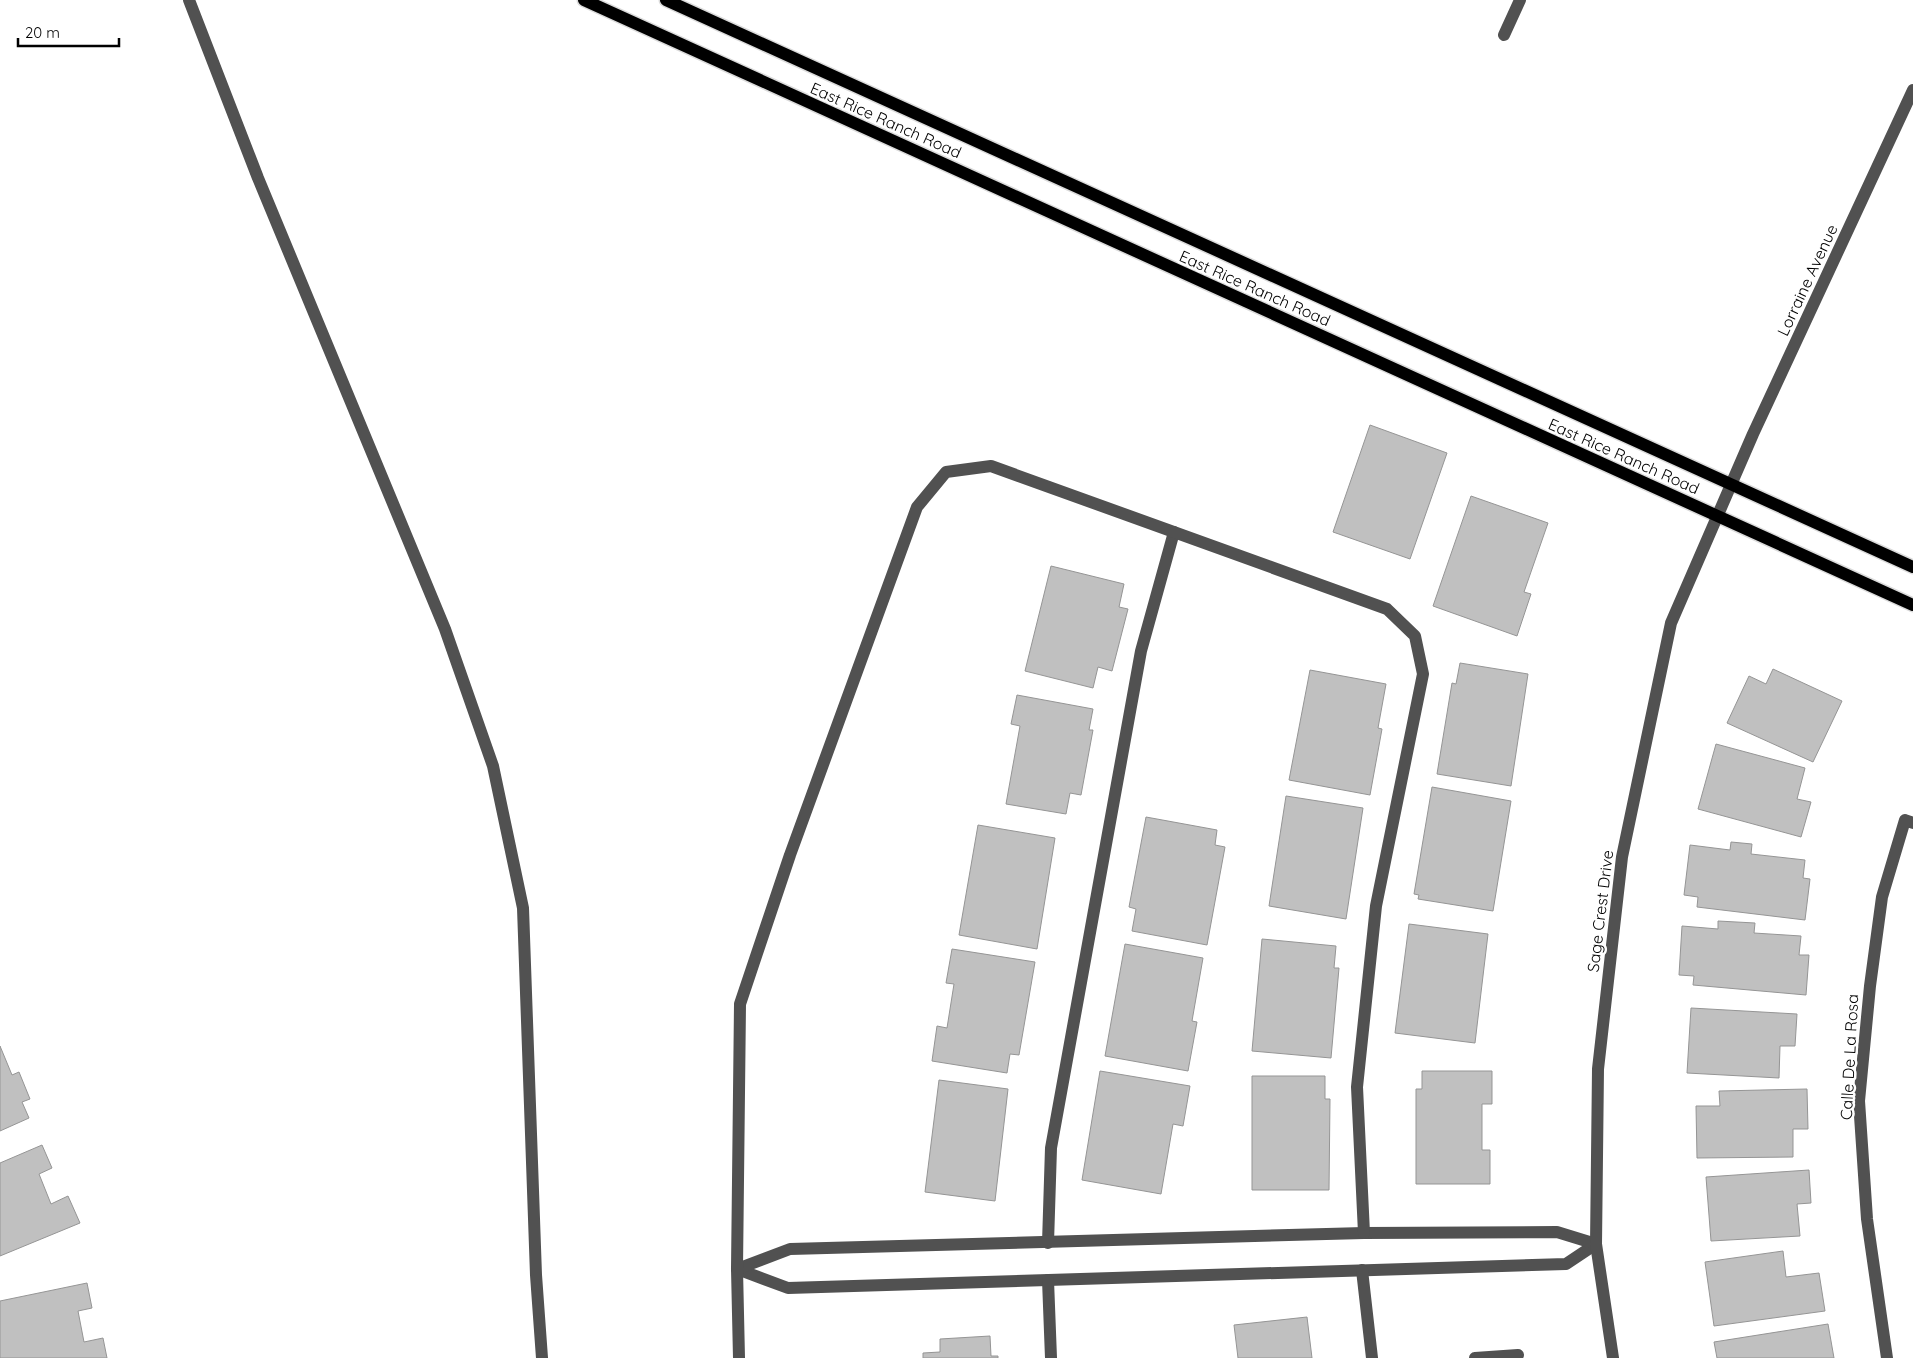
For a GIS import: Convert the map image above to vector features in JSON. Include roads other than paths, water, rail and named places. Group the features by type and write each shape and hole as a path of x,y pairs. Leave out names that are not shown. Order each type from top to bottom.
{"main road":[{"name":"East Rice Ranch Road","path":"584,0 1913,605"},
{"name":"East Rice Ranch Road","path":"666,0 1913,567"}],"street":[{"path":"189,0 262,188 445,629 493,766 522,908 536,1275 542,1358"},
{"path":"1504,35 1520,0"},
{"name":"Lorraine Avenue","path":"1731,484 1913,90"},
{"path":"740,1358 737,1270 740,1004 790,855 917,506 946,472 991,466 1387,609 1415,636 1423,674 1376,906 1357,1087 1364,1233"},
{"name":"Sage Crest Drive","path":"1613,1358 1596,1244 1598,1069 1622,857 1671,623 1731,484"},
{"path":"1048,1243 1051,1148 1141,651 1174,532"},
{"name":"Calle De La Rosa","path":"1888,1358 1867,1219 1860,1101 1870,986 1882,897 1909,822"},
{"path":"737,1270 790,1249 1364,1233 1557,1232 1596,1244"},
{"path":"737,1270 788,1288 1566,1264 1596,1244"},
{"path":"1362,1270 1372,1358"},
{"path":"1048,1280 1052,1358"},
{"path":"1475,1358 1518,1355"}]}
